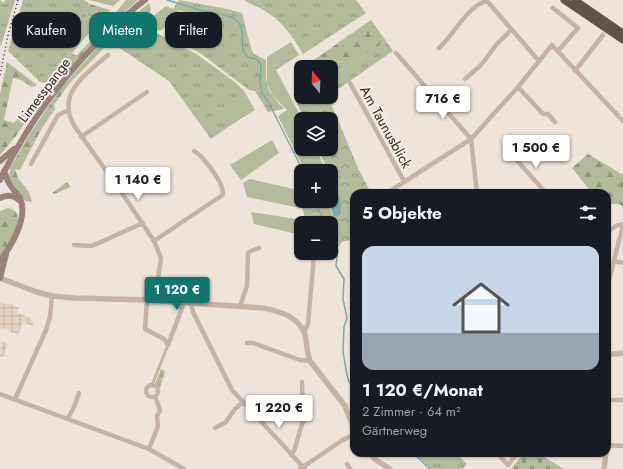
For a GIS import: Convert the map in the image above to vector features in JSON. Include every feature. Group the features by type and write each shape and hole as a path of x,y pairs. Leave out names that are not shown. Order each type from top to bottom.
{"highway":[{"path":"564,0 623,40"},
{"path":"575,0 623,33"}],"main road":[{"name":"Limesspange","path":"0,180 35,118 76,65 100,39 143,1"},
{"path":"0,161 20,144"},
{"path":"0,261 22,219 23,212 20,198 9,183 4,172"},
{"path":"0,198 13,196 17,198 22,205"},
{"path":"0,278 6,252"}],"street":[{"path":"439,48 449,38 465,17 486,1 489,2 511,30 539,61"},
{"path":"553,8 578,28 558,51"},
{"path":"465,79 481,65 497,44 511,30"},
{"path":"575,71 603,35"},
{"path":"393,189 471,139 552,45 575,71 610,105 623,121"},
{"path":"396,53 471,139 477,189"},
{"path":"108,55 87,74 74,89 69,98 67,111 70,120 81,137 143,223 154,241 161,258 155,300"},
{"name":"Am Taunusblick","path":"350,83 404,182"},
{"path":"518,86 543,114 548,114 555,122"},
{"path":"81,137 147,92"},
{"path":"31,164 58,114 67,111"},
{"path":"154,241 223,194 222,186 201,156 194,150"},
{"path":"514,156 543,189"},
{"path":"74,245 92,246 143,223"},
{"path":"611,229 623,224 611,273"},
{"path":"240,306 246,286 248,253 259,248"},
{"path":"304,332 308,324 314,260"},
{"path":"614,261 623,263"},
{"path":"0,278 30,290 52,296 79,299 155,300 191,304 263,308 279,312 298,324 304,332 307,353 310,361 350,415"},
{"path":"15,399 46,330 50,317 52,296"},
{"path":"147,300 145,329 164,339 168,345"},
{"path":"155,396 150,396 146,393 147,387 152,385 184,303"},
{"path":"191,304 193,312 232,390 292,455 302,468 340,441 350,436"},
{"path":"247,343 254,343 300,360 310,361"},
{"path":"611,354 623,353"},
{"path":"292,455 303,421 302,382"},
{"path":"152,385 157,387 158,390 158,394 155,396"},
{"path":"68,418 79,393"},
{"path":"0,394 68,418 148,450 184,469"},
{"path":"148,450 158,426 157,416 160,410 155,396"},
{"path":"611,400 623,400"},
{"path":"215,428 228,420 235,409 243,402"},
{"path":"611,445 623,446"},
{"path":"373,457 390,469"},
{"path":"501,457 508,465 514,457"},
{"path":"604,469 606,457"},
{"path":"347,464 350,469"}],"green space":[{"path":"0,0 4,3 5,0 15,0 1,46 0,45"},
{"path":"23,0 84,0 90,4 82,16 89,21 89,33 81,42 81,12 19,12"},
{"path":"89,0 120,0 113,6"},
{"path":"126,0 138,0 125,12 116,12"},
{"path":"179,0 242,13 249,42 254,54 266,60 268,87 273,96 284,109 268,112 255,91 249,90 200,53 190,48 222,48 222,12 186,12 173,9"},
{"path":"356,0 366,13 303,54 284,26 274,17 245,1"},
{"path":"149,3 151,8 150,12 138,12"},
{"path":"90,4 110,10 108,12 97,12 92,9 87,15 89,16 89,21 82,16"},
{"path":"166,6 181,12 165,12 165,27 160,31 157,30 157,13"},
{"path":"92,8 97,12 89,12"},
{"path":"371,20 386,41 338,72 338,60 314,60"},
{"path":"157,33 165,38 165,48 185,48 198,55 236,83 247,96 221,115 228,127 211,139 169,81 120,48 157,48"},
{"path":"12,37 12,48 76,48 72,53 68,52 50,74 51,78 45,83 40,82 8,51"},
{"path":"386,41 393,51 338,89 338,72"},
{"path":"291,42 299,55 276,70 298,112 294,112 294,149 278,116 287,110 273,96 267,83 267,57"},
{"path":"89,43 89,47 42,102 37,98 53,83 50,74 68,52 77,55"},
{"path":"97,48 104,48 69,84 54,105 55,109 42,128 20,170 15,169 18,178 29,192 32,202 25,201 9,177 10,168 31,132 61,88"},
{"path":"7,62 37,85 32,87 21,80 13,78 4,120 14,123 31,103 36,107 0,155 0,94"},
{"path":"247,96 255,110 228,127 220,115"},
{"path":"297,104 331,104 334,112 301,112"},
{"path":"338,120 359,170 369,189 350,189 350,240 342,242 338,248 338,216 304,216 302,208 330,208 333,215 333,208 338,208 338,164 325,164 321,156 338,156"},
{"path":"272,140 279,153 241,180 230,165"},
{"path":"588,154 623,175 623,207 619,204 611,204 611,189 589,189 572,168"},
{"path":"298,156 319,156 323,164 302,164"},
{"path":"250,179 294,189 294,207 247,197 243,183"},
{"path":"67,182 71,187 54,194 52,193"},
{"path":"8,208 15,211 18,216 18,223 0,257 0,211"},
{"path":"251,212 294,219 294,233 254,224"},
{"path":"161,369 165,371 160,388 155,384"},
{"path":"419,457 460,457 467,464 463,469 431,469"},
{"path":"521,457 544,457 564,469 511,469"}],"shaded area":[{"path":"0,302 7,305 8,303 19,308 17,312 27,317 31,317 30,320 34,322 33,326 23,322 18,335 2,328 0,331"},
{"path":"1,341 8,344 3,357 0,356"}],"water":[{"path":"338,194 341,206 341,214 338,216 333,215 331,208 338,208"}],"waterway":[{"path":"167,0 200,10 228,16 236,20 242,31 243,49 245,54 249,58 257,59 261,65 260,81 262,93 270,105 300,164"},
{"path":"318,208 322,216"},
{"path":"337,260 336,266 344,279 343,299 347,318 344,327 343,352 350,383"},
{"path":"417,457 430,469"}],"railway":[{"path":"0,75 8,35 18,0"}]}
